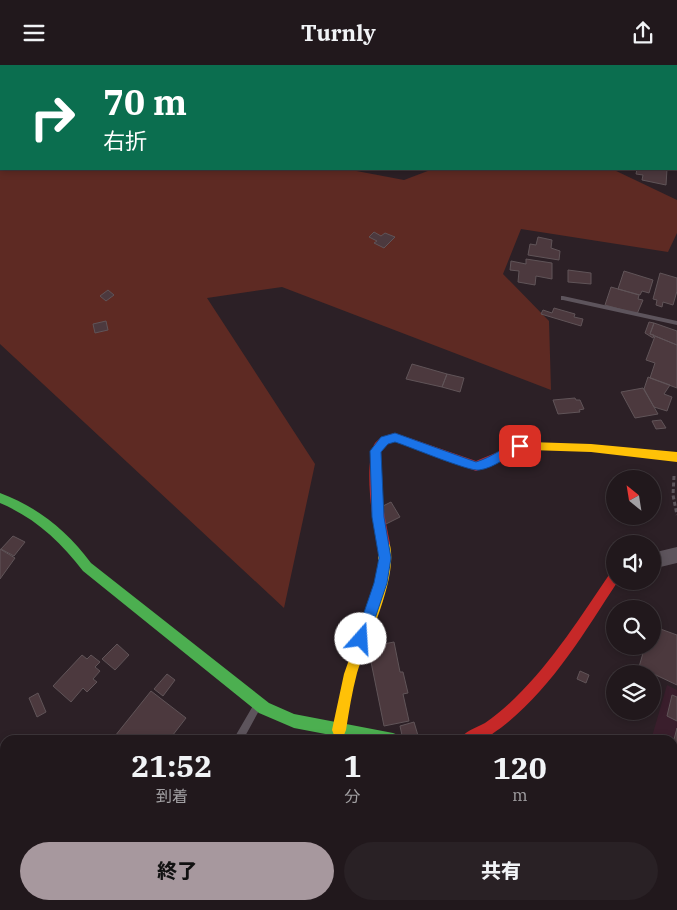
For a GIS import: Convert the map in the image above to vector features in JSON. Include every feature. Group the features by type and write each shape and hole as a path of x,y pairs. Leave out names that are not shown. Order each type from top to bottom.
{"street":[{"path":"338,730 349,675 380,583 385,558 378,517 376,451 384,440 395,437 476,466 489,463 505,452 520,446 590,448 676,457"},
{"path":"0,497 14,502 54,526 74,547 87,567 264,708 294,721 366,735"},
{"path":"661,559 677,555"},
{"path":"478,735 489,730 504,717 551,668 606,589"}],"lane":[{"path":"563,298 677,323"},
{"path":"241,735 258,703"}],"path":[{"path":"676,457 673,495 677,515"}],"shaded area":[{"path":"0,170 351,170 404,180 430,170 614,170 677,200 677,233 668,252 521,229 503,274 549,321 551,390 282,287 207,298 315,464 284,608 0,344"},
{"path":"667,685 677,690 677,735 652,735 657,720 661,720 661,706"}],"building":[{"path":"637,170 667,170 666,185 642,180 643,175 636,174"},
{"path":"374,232 381,236 385,233 395,237 384,248 374,243 377,241 369,237"},
{"path":"538,237 552,240 551,248 560,251 559,260 528,255 530,244 536,245"},
{"path":"526,259 552,263 552,279 536,276 535,285 518,282 519,271 510,270 511,261 526,264"},
{"path":"568,270 591,273 591,284 568,282"},
{"path":"624,271 653,280 649,293 642,291 640,295 618,289"},
{"path":"660,273 677,278 677,291 673,305 663,302 662,307 656,305 657,300 653,299"},
{"path":"611,287 639,295 638,299 643,300 637,314 605,305"},
{"path":"108,290 114,295 106,301 100,296"},
{"path":"554,308 575,314 574,317 583,319 581,326 541,314 543,310 552,313"},
{"path":"106,321 108,330 95,333 93,324"},
{"path":"649,322 654,323 650,334 654,335 653,338 645,333"},
{"path":"654,323 677,331 677,345 650,334"},
{"path":"655,336 677,345 677,388 650,378 655,363 646,360"},
{"path":"412,364 447,374 442,387 406,379"},
{"path":"447,374 464,378 460,392 442,387"},
{"path":"648,377 670,385 664,394 672,397 667,411 654,407 644,389"},
{"path":"643,388 658,414 635,418 621,392"},
{"path":"575,398 580,400 584,409 579,410 580,412 558,414 553,400"},
{"path":"661,420 666,428 656,429 652,421"},
{"path":"391,502 400,517 386,524 377,509"},
{"path":"13,536 25,542 14,556 1,549"},
{"path":"0,549 15,558 0,579"},
{"path":"661,629 677,635 677,685 661,677 661,665 640,665 642,655 661,655"},
{"path":"394,642 400,672 403,672 408,693 403,694 409,721 384,726 368,647"},
{"path":"117,644 129,655 115,670 102,659"},
{"path":"82,655 87,659 91,655 100,662 95,667 100,671 93,679 97,682 87,692 83,688 71,702 53,686"},
{"path":"580,671 589,675 586,683 577,679"},
{"path":"167,674 175,680 163,696 154,689"},
{"path":"151,691 186,718 173,735 116,735"},
{"path":"38,693 46,712 37,717 29,698"},
{"path":"672,695 677,697 677,721 667,716"},
{"path":"414,722 418,735 402,735 400,726"}],"traffic: fast":[{"path":"0,498 26,510 49,526 69,545 87,567 264,708 294,721 367,735"}],"traffic: slow":[{"path":"530,446 591,448 677,457"},
{"path":"339,730 344,698 384,573 384,543"}],"traffic: jam":[{"path":"384,543 375,481 375,457 380,444 384,441 395,437 476,466 509,451 530,446"},
{"path":"476,735 512,710 551,669 606,589"}],"route":[{"path":"361,639 380,583 385,558 378,517 376,451 384,440 395,437 476,466 489,463 505,452 520,446"}]}
